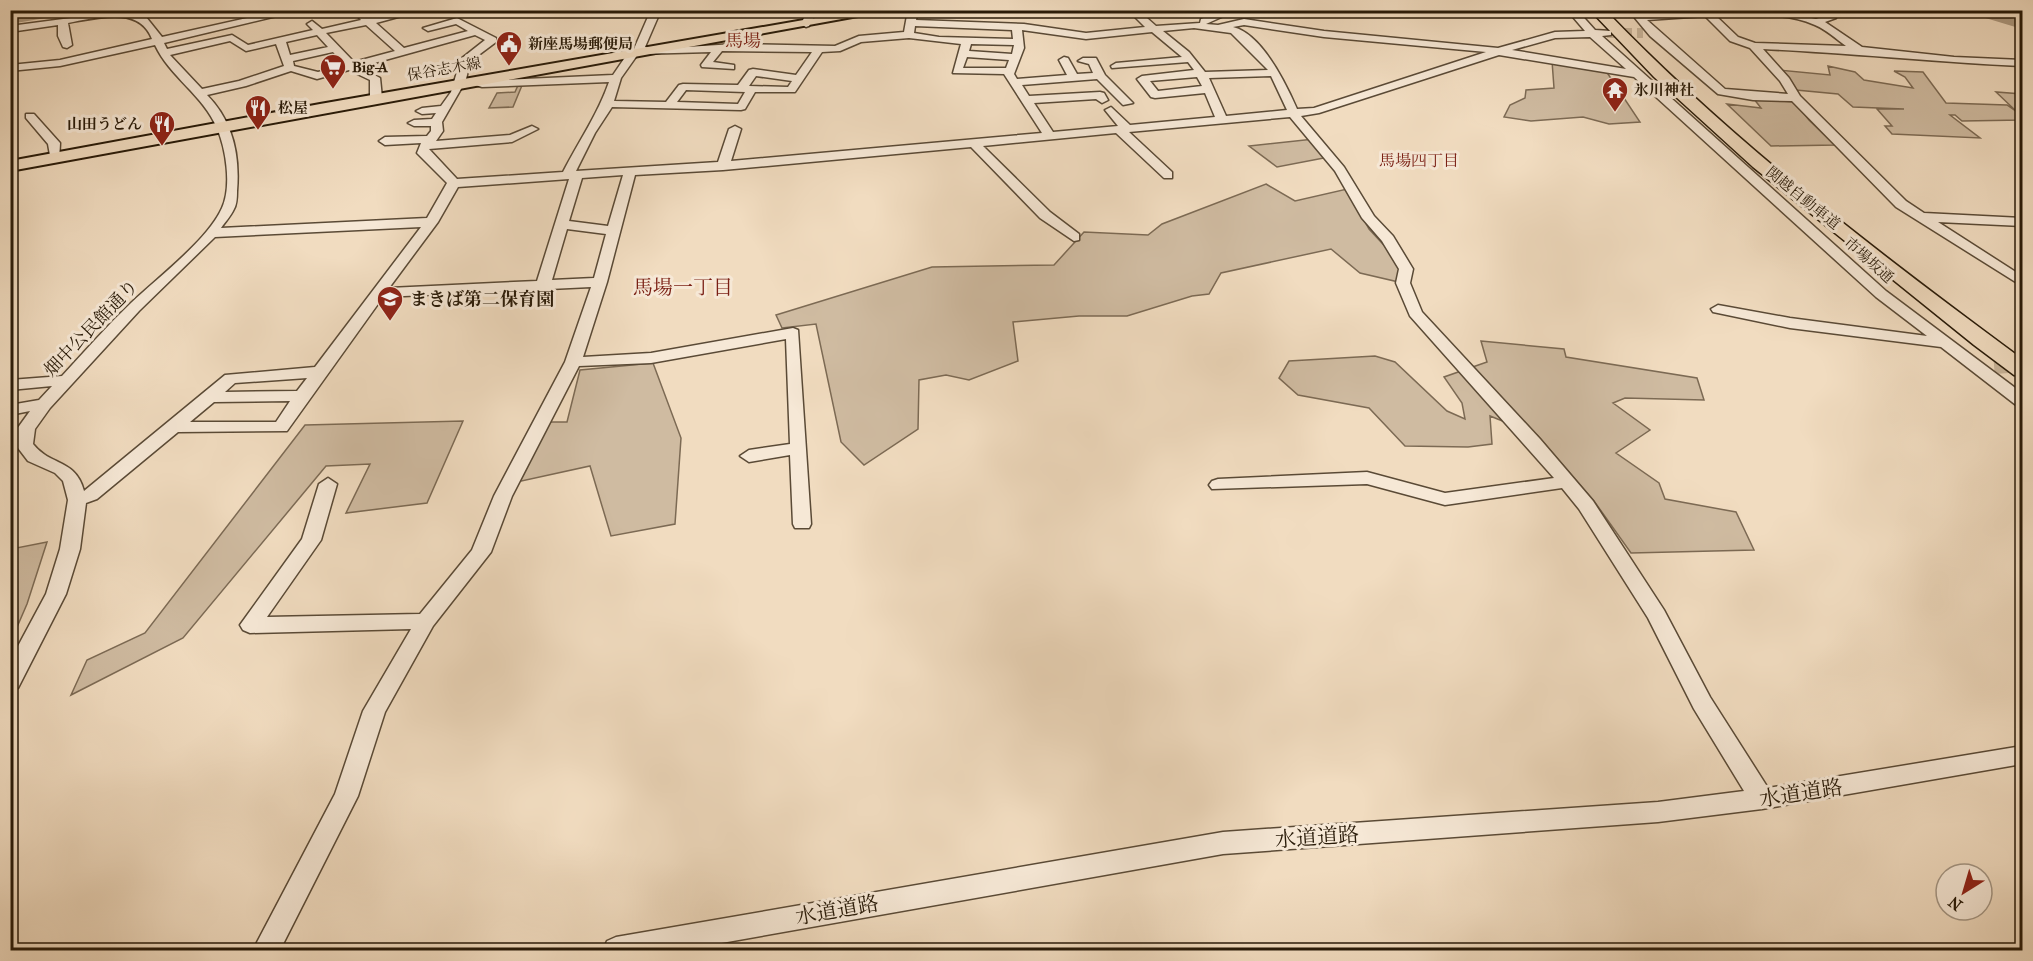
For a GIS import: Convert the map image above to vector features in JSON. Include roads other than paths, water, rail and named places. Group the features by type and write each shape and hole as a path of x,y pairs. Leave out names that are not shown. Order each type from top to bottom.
{"highway":[{"name":"関越自動車道","path":"1597,10 1675,89 1788,187 2022,370"},
{"name":"関越自動車道","path":"1613,10 1664,61 1745,133 1919,273 2022,350"}],"main road":[{"name":"保谷志木線","path":"10,166 463,82 885,10"}],"street":[{"path":"10,29 105,15 128,14 141,10"},
{"path":"231,25 222,18 232,10"},
{"path":"10,68 60,63 298,10 352,68 375,78 376,98"},
{"path":"356,10 403,53"},
{"path":"543,285 561,224 572,175 589,133 607,104 616,78 639,51 657,10"},
{"path":"806,24 813,10"},
{"path":"909,35 913,24 913,10"},
{"path":"1132,10 1150,29 1160,33 1190,59 1201,74 1222,119"},
{"path":"1194,25 1233,10"},
{"name":"市場坂通","path":"1571,10 1591,32 1881,294 2022,401"},
{"path":"1816,22 1833,16 1831,10"},
{"path":"164,53 231,38 246,48 416,11 428,28 444,40"},
{"path":"1795,98 1753,97 1722,92 1649,34 1640,18 1709,13 1799,14 1816,22 1859,50"},
{"path":"1709,13 1722,30 1734,39 1754,46 1859,50 1953,60 2022,63"},
{"name":"畑中公民館通り","path":"77,500 72,478 61,469 34,457 24,444 26,429 44,404 134,308 184,262 211,233 229,207 232,191 231,150 211,105 168,61 153,28 147,22 128,14"},
{"path":"428,28 457,21 492,40 457,66 463,71 463,82 436,122 436,131 423,153 434,161 454,183"},
{"path":"1217,27 1244,22 1324,34 1500,50 1637,74"},
{"path":"63,23 63,36 66,37 67,45"},
{"path":"913,24 1017,27 1086,36 1194,25 1234,30 1258,51 1274,73 1294,114 1340,170 1369,218 1388,239 1406,269 1403,283 1415,313 1586,505 1657,615 1702,703 1762,799"},
{"path":"1017,27 1018,42 1012,76 1051,137"},
{"path":"287,63 317,76 474,32"},
{"path":"454,183 723,166 925,146 975,144 1124,130 1152,122 1294,114 1334,106 1386,86 1555,35 1608,33"},
{"path":"639,51 841,49 860,39 909,35 1018,42"},
{"path":"280,40 287,63"},
{"path":"968,40 957,71 1012,76 1074,78 1100,76"},
{"path":"1754,46 1785,80 1795,98 1822,127 1887,186 1901,204 2022,282"},
{"path":"201,93 242,84 287,63 334,49"},
{"path":"718,49 706,66 730,67"},
{"path":"669,105 683,87 790,90 819,50"},
{"path":"963,54 1015,57"},
{"path":"1116,66 1190,59"},
{"path":"1064,60 1074,78"},
{"path":"1083,61 1092,60 1100,76 1128,103"},
{"path":"607,104 741,107 753,72 798,79"},
{"path":"1208,89 1155,95 1142,79 1201,74 1274,73"},
{"path":"463,82 482,84 616,78"},
{"path":"1244,86 1280,85"},
{"path":"1026,100 1100,95 1102,99"},
{"path":"422,111 445,109"},
{"path":"1111,110 1124,130 1168,175"},
{"path":"30,116 54,142 55,158"},
{"path":"414,123 436,122"},
{"path":"385,141 428,142 513,138 532,129"},
{"path":"723,166 735,129"},
{"path":"975,144 1045,215 1074,237"},
{"path":"266,951 346,796 374,711 426,621 481,552 503,496 573,362 600,282 630,171"},
{"path":"173,427 281,427 319,372 431,222 454,183"},
{"path":"1918,216 2022,222"},
{"path":"211,233 431,222"},
{"path":"561,224 614,231"},
{"path":"377,293 600,282"},
{"path":"1718,309 1790,323 1947,344"},
{"path":"573,362 651,358 793,333 802,524"},
{"path":"1976,366 1995,364"},
{"path":"10,681 56,594 70,549 77,500 91,495 231,378 319,372"},
{"path":"10,385 68,380"},
{"path":"210,397 302,396"},
{"path":"10,410 44,404"},
{"path":"749,456 798,448"},
{"path":"1218,485 1367,478 1446,499 1567,482"},
{"path":"328,484 311,540 250,625 426,621"},
{"name":"水道道路","path":"616,951 1223,843 1658,813 1762,799 2022,755"}],"waterway":[{"path":"10,20 69,10"},
{"path":"1965,10 2022,25"}],"tunnel":[{"path":"1607,33 1643,33"},
{"path":"1994,365 2022,363"}],"place":[{"name":"新座馬場郵便局","path":"509,67"},
{"name":"Big-A","path":"333,90"},
{"name":"氷川神社","path":"1615,113"},
{"name":"松屋","path":"258,131"},
{"name":"山田うどん","path":"162,147"},
{"name":"まきば第二保育園","path":"390,322"}],"district":[{"name":"馬場","path":"743,41"},
{"name":"馬場四丁目","path":"1419,160"},
{"name":"馬場一丁目","path":"683,287"}]}
